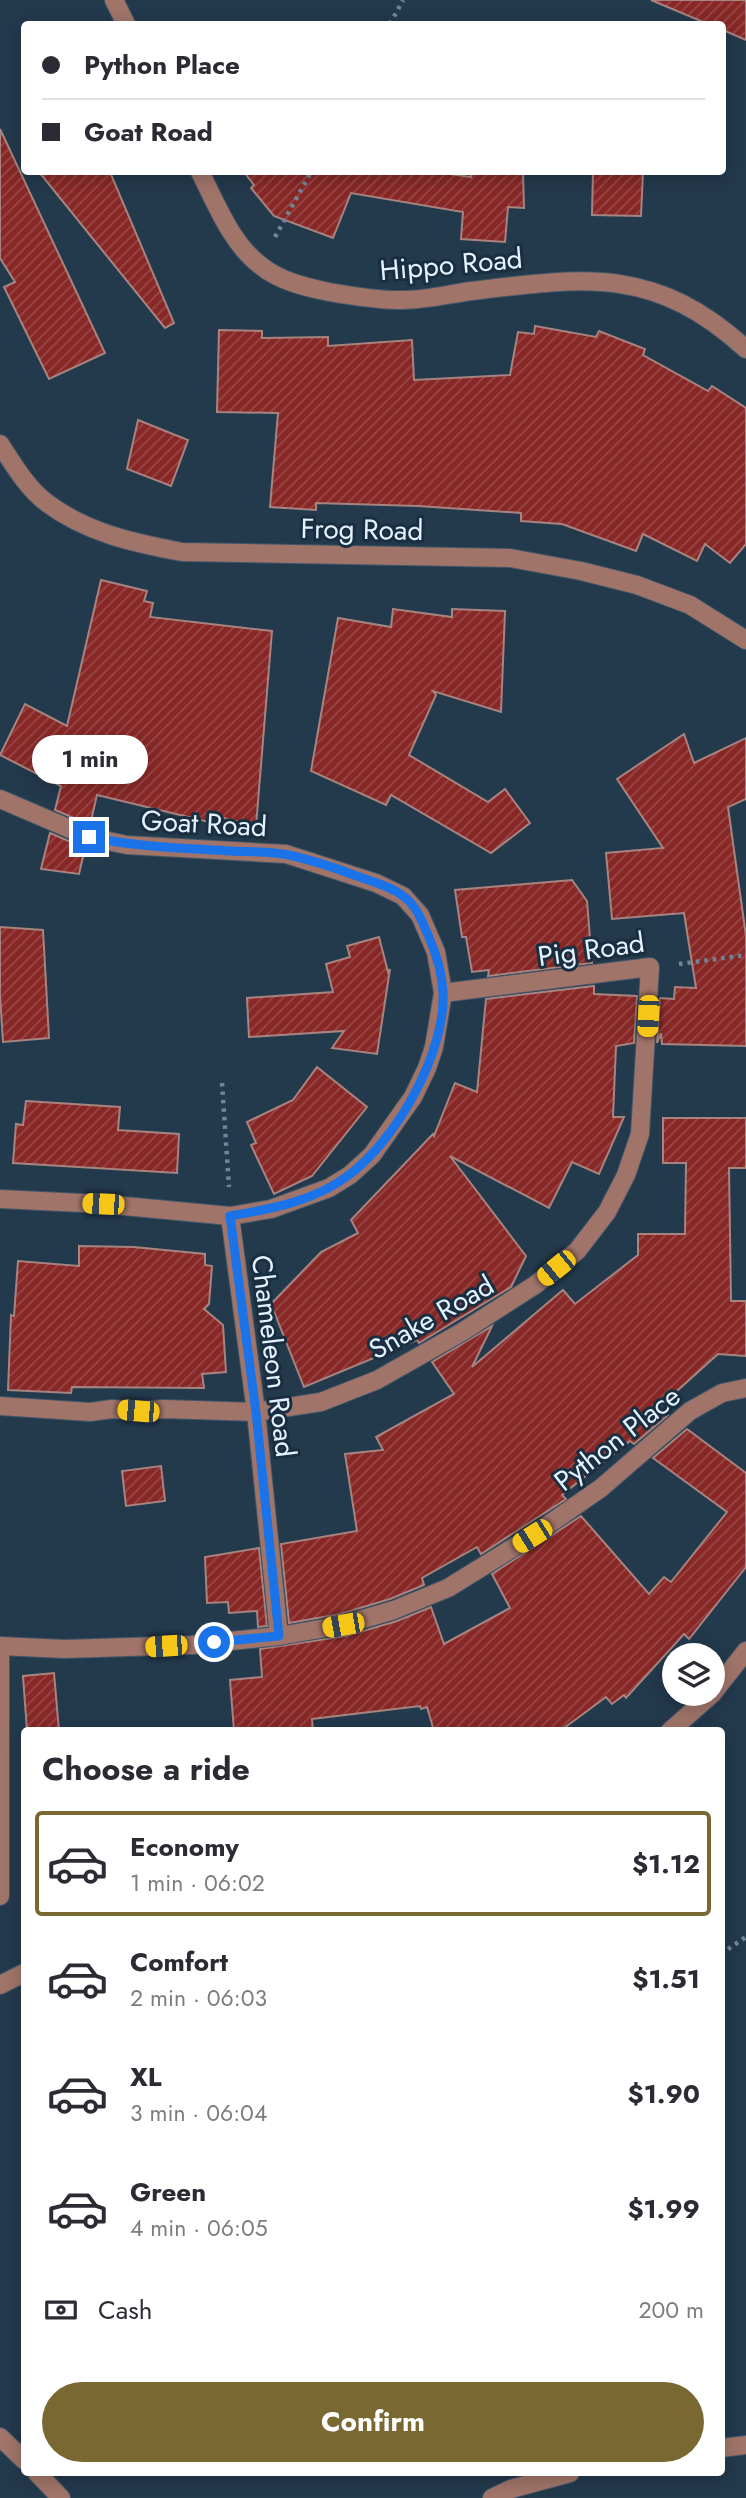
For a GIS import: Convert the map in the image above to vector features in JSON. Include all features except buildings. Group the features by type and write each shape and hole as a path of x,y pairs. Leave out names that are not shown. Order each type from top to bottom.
{"street":[{"path":"114,0 124,21"},
{"name":"Hippo Road","path":"202,175 241,246 260,266 284,280 355,296 400,300 552,281 618,283 664,294 697,310 746,349"},
{"name":"Frog Road","path":"0,444 16,470 45,502 88,528 135,544 182,552 510,558 638,584 690,605 746,640"},
{"name":"Goat Road","path":"0,799 89,837 127,845 286,854 376,883 403,896 420,915 436,953 443,993 434,1047 413,1097 372,1155 350,1175 329,1188 281,1206 230,1216 103,1204 0,1199"},
{"name":"Pig Road","path":"443,993 650,967"},
{"name":"Snake Road","path":"0,1406 90,1412 112,1409 164,1409 256,1412 321,1402 377,1380 462,1332 535,1285 578,1251 607,1212 626,1175 640,1134 650,967"},
{"name":"Chameleon Road","path":"230,1216 256,1412 279,1636"},
{"name":"Python Place","path":"0,1647 141,1648 279,1636 343,1625 394,1610 448,1588 532,1536 601,1488 690,1411 722,1393 746,1388"},
{"path":"0,1647 0,1896"},
{"path":"725,1678 746,1651"},
{"path":"675,1727 698,1706"},
{"path":"0,1985 21,1974"},
{"path":"0,2437 21,2456"},
{"path":"725,2448 746,2445"},
{"path":"40,2476 61,2498"},
{"path":"492,2498 511,2489 559,2476"}],"path":[{"path":"392,21 404,0"},
{"path":"260,266 309,175"},
{"name":"Pig Road","path":"650,967 746,955"},
{"path":"222,1083 230,1216"},
{"path":"725,1951 746,1937"}],"route":[{"path":"89,837 127,845 286,854 376,883 403,896 420,915 436,953 443,993 434,1047 427,1068 413,1097 372,1155 350,1175 329,1188 271,1209 230,1216 256,1412 279,1636 214,1642"}]}
